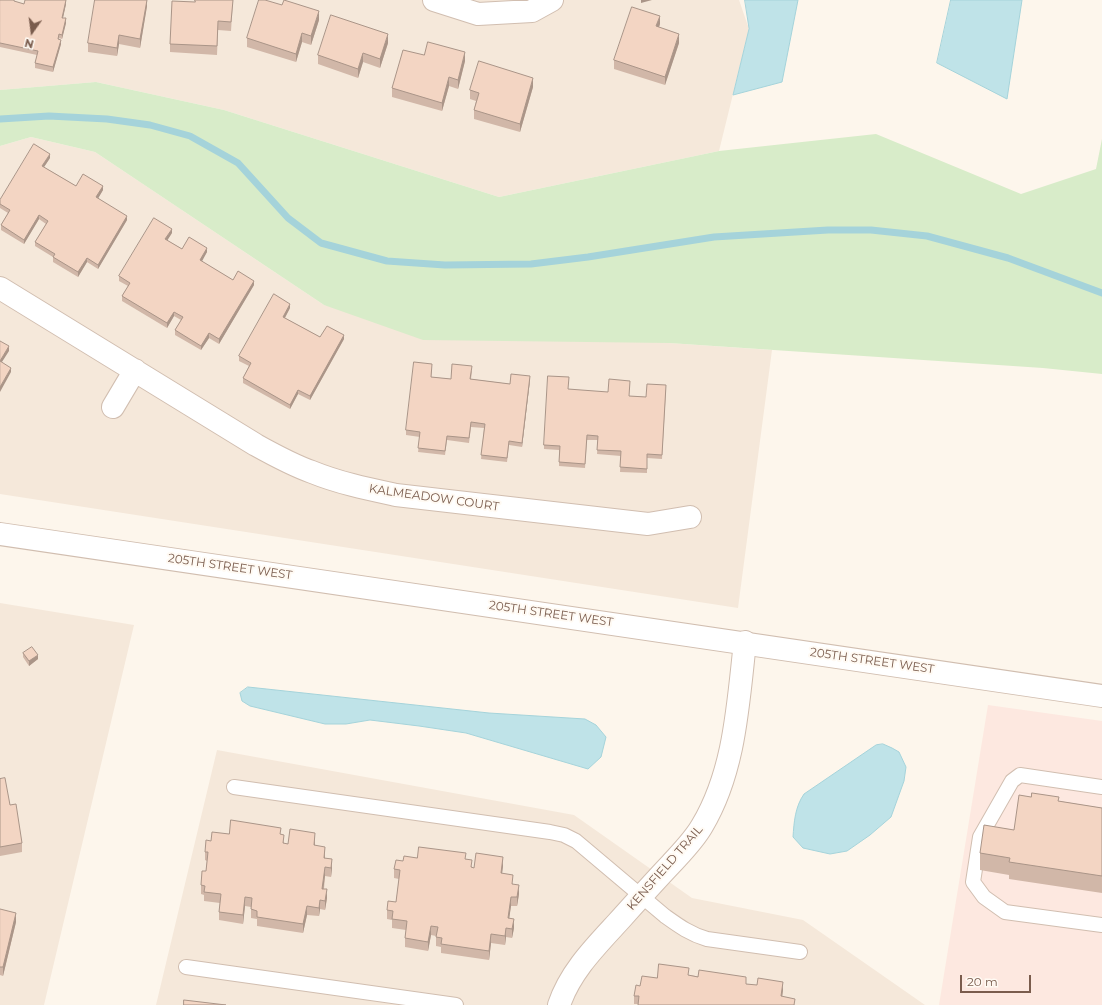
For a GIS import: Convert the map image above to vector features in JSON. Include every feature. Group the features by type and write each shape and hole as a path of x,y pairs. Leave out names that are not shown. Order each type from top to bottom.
{"street":[{"path":"434,0 478,14 532,11 552,0"},
{"name":"KALMEADOW COURT","path":"0,288 256,445 311,472 367,489 396,495 648,524 690,517"},
{"path":"113,407 135,370"},
{"name":"205TH STREET WEST","path":"0,534 745,642 1102,696"},
{"name":"KENSFIELD TRAIL","path":"559,1005 576,971 702,828 715,803 725,773 733,738 745,642"}],"lane":[{"path":"1102,787 1020,775 1012,781 980,837 973,882 984,897 1005,912 1102,925"},
{"path":"234,787 564,835 581,845 680,927 693,934 707,938 800,952"},
{"path":"186,967 456,1005"}],"shaded area":[{"path":"0,0 739,0 749,29 719,151 499,197 224,110 96,82 0,90"},
{"path":"31,137 95,152 324,305 669,343 772,350 738,608 0,494 0,146"},
{"path":"0,603 134,625 44,1005 0,1005"},
{"path":"988,705 1102,721 1102,1005 939,1005"},
{"path":"217,750 574,815 692,898 803,920 925,1005 156,1005"}],"green space":[{"path":"96,82 224,110 499,197 719,151 876,134 1021,194 1096,169 1102,139 1102,374 1043,368 669,343 423,340 324,305 95,152 31,137 0,146 0,90"}],"water":[{"path":"745,0 798,0 782,82 733,95 749,29"},
{"path":"951,0 1022,0 1007,99 937,63"},
{"path":"248,687 489,713 585,719 596,725 606,737 601,757 588,769 466,733 370,720 346,724 325,724 250,706 242,701 240,693"},
{"path":"883,744 899,752 906,767 904,781 891,817 870,835 847,851 830,854 803,848 793,837 797,809 804,794 876,745"}],"building":[{"path":"0,0 14,0 24,4 25,0 66,0 62,18 66,18 62,35 59,34 58,39 61,40 53,67 35,63 38,51 0,43"},
{"path":"95,0 147,0 140,39 119,35 117,48 88,43"},
{"path":"195,0 233,0 231,22 218,21 217,46 170,44 172,1 195,2"},
{"path":"259,0 265,0 282,5 284,0 319,11 311,36 302,33 296,54 247,38"},
{"path":"632,7 660,16 656,26 679,34 665,77 614,60"},
{"path":"331,15 388,34 380,59 363,53 358,69 318,55"},
{"path":"428,42 465,52 458,80 449,77 442,103 392,88 403,50 424,55"},
{"path":"479,61 533,78 520,124 474,110 479,93 470,90"},
{"path":"34,144 50,154 42,166 76,186 83,174 103,186 96,197 127,216 98,265 87,258 78,272 53,257 55,254 35,242 48,221 39,215 24,240 1,225 10,210 0,204 0,200"},
{"path":"154,218 172,229 165,239 182,249 189,237 207,248 200,260 233,280 238,271 254,281 219,339 209,333 201,346 175,330 183,317 174,312 167,323 122,296 130,283 119,276"},
{"path":"274,294 290,304 283,317 320,337 327,326 344,335 310,396 298,390 290,405 243,378 251,363 239,356"},
{"path":"0,341 9,346 0,361"},
{"path":"0,361 11,368 0,387"},
{"path":"414,362 432,364 431,377 451,379 452,364 472,366 470,379 510,384 511,374 530,376 522,443 509,441 507,458 481,455 485,424 471,422 469,438 447,436 445,451 418,448 420,432 406,430"},
{"path":"548,376 569,377 568,389 608,392 609,379 630,381 629,396 646,397 647,384 666,385 662,455 647,454 647,469 620,467 621,451 597,450 598,436 587,435 585,464 559,462 560,446 544,445"},
{"path":"32,647 38,655 29,661 23,653"},
{"path":"5,778 10,805 16,804 22,843 0,847 0,779"},
{"path":"1032,793 1059,797 1058,801 1102,808 1102,876 1009,862 1010,858 980,853 984,825 1014,830 1019,795 1031,797"},
{"path":"231,820 281,828 280,834 284,835 283,843 288,844 290,829 315,833 314,845 325,847 324,858 332,859 331,868 325,867 322,889 327,889 325,901 320,900 319,908 307,906 303,924 257,917 257,911 251,909 252,898 245,897 243,915 219,912 221,894 204,892 205,886 201,885 202,871 206,871 208,852 205,852 206,840 211,841 212,832 229,834"},
{"path":"419,847 466,853 465,859 472,860 471,867 474,868 476,853 503,857 501,873 513,875 512,884 519,885 517,897 511,897 508,918 514,919 512,929 506,928 505,936 491,934 489,951 441,944 442,938 436,937 438,927 431,926 428,942 405,938 407,921 392,919 393,911 387,910 388,901 396,902 400,870 394,869 396,860 403,861 404,856 417,858"},
{"path":"0,909 16,913 3,967 0,967"},
{"path":"659,964 689,968 688,975 698,977 699,970 746,977 746,984 757,985 758,978 783,982 781,996 795,999 794,1005 638,1005 639,996 634,996 636,985 640,986 642,976 657,978"},
{"path":"184,1000 226,1005 184,1005"}],"waterway":[{"path":"0,119 49,116 107,119 150,125 190,136 238,163 288,218 321,243 387,261 445,265 531,264 588,257 714,237 828,230 871,230 927,236 1008,258 1102,293"}]}
